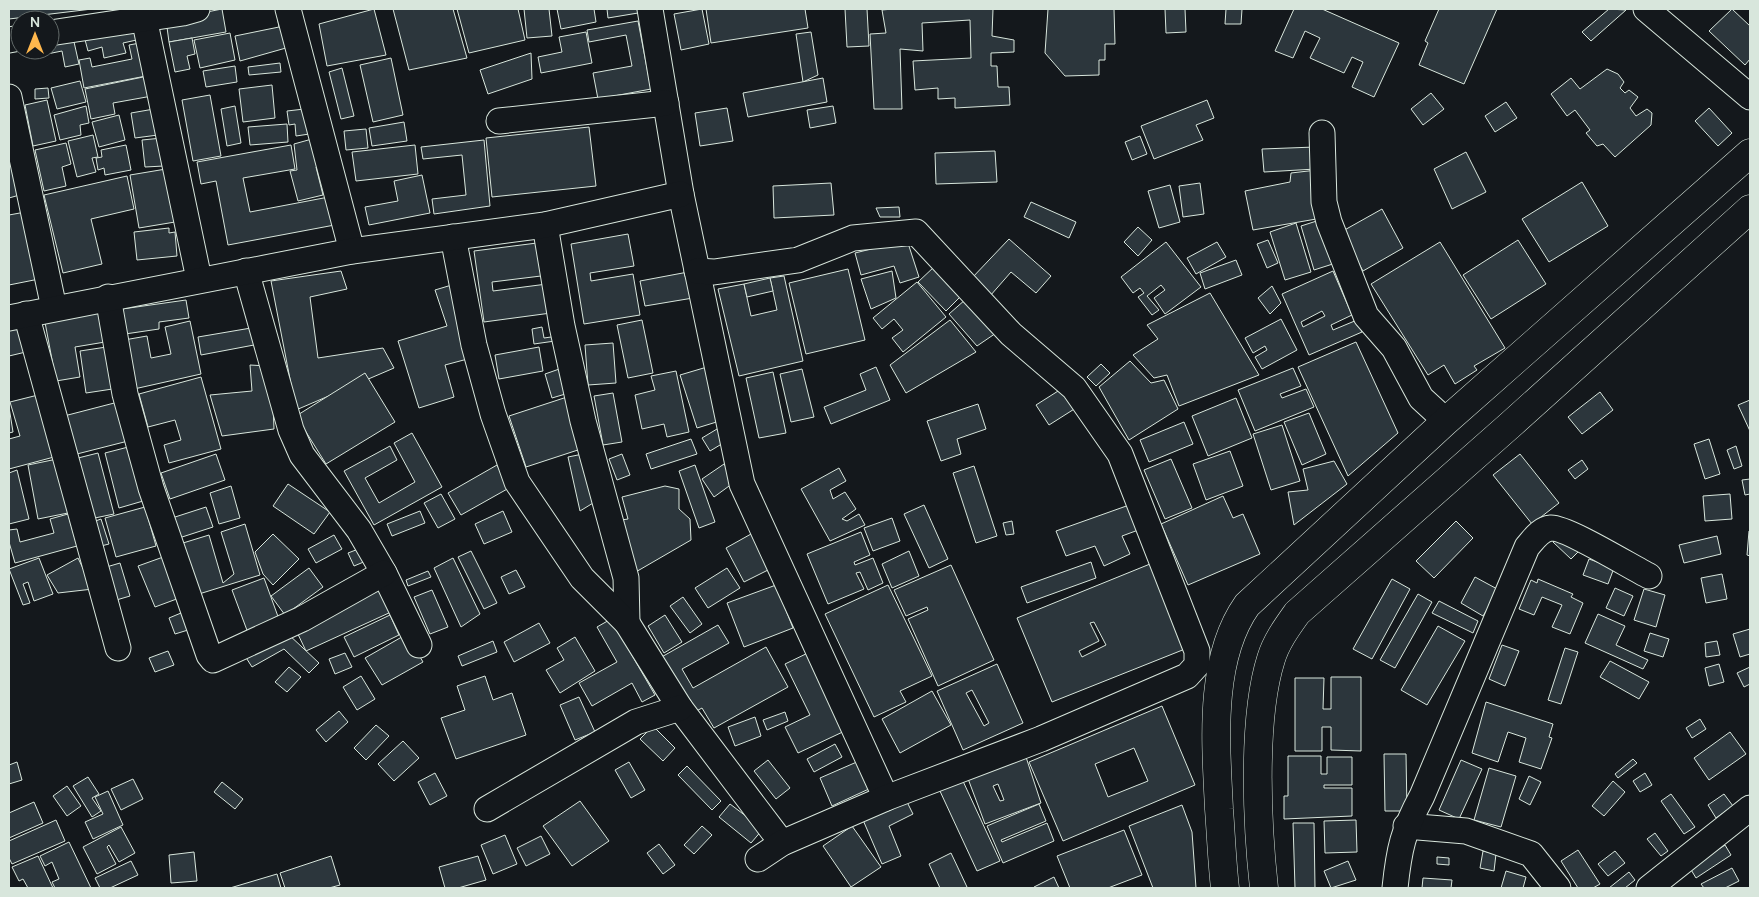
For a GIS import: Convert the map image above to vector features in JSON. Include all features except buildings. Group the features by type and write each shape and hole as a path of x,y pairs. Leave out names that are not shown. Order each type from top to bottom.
{"street":[{"path":"288,9 352,251"},
{"path":"650,9 681,194 742,484 886,798"},
{"path":"1646,9 1750,97"},
{"path":"60,31 187,10"},
{"path":"144,18 199,279"},
{"path":"9,97 54,308"},
{"path":"500,121 666,103"},
{"path":"1322,133 1324,202 1327,216 1366,316 1394,348 1421,398 1446,421"},
{"path":"1225,888 1215,733 1221,677 1236,620 1246,605 1446,421 1750,152"},
{"path":"118,648 17,316 199,279 352,251 545,225 681,194"},
{"path":"1264,888 1260,851 1259,762 1262,706 1271,659 1284,631 1298,613 1502,433 1750,209"},
{"path":"545,225 562,326 581,412 626,578 627,624"},
{"path":"697,272 714,272 798,260 853,238 916,232 1011,334 1074,388 1120,454 1197,651 1197,665 1187,676 1040,739 886,798 782,843 758,859"},
{"path":"453,237 474,345 493,414 517,482 582,578 627,624 680,708 782,843"},
{"path":"246,271 291,430 302,455 359,530 384,573 419,645"},
{"path":"108,297 125,394 151,488 209,655 213,660 302,619 384,573"},
{"path":"1395,888 1399,854 1406,826 1422,796 1527,547 1541,530 1552,528 1572,535 1649,576"},
{"path":"487,809 636,722 680,708"},
{"path":"1648,888 1750,808"},
{"path":"1406,826 1466,830 1531,854 1558,888"}]}
